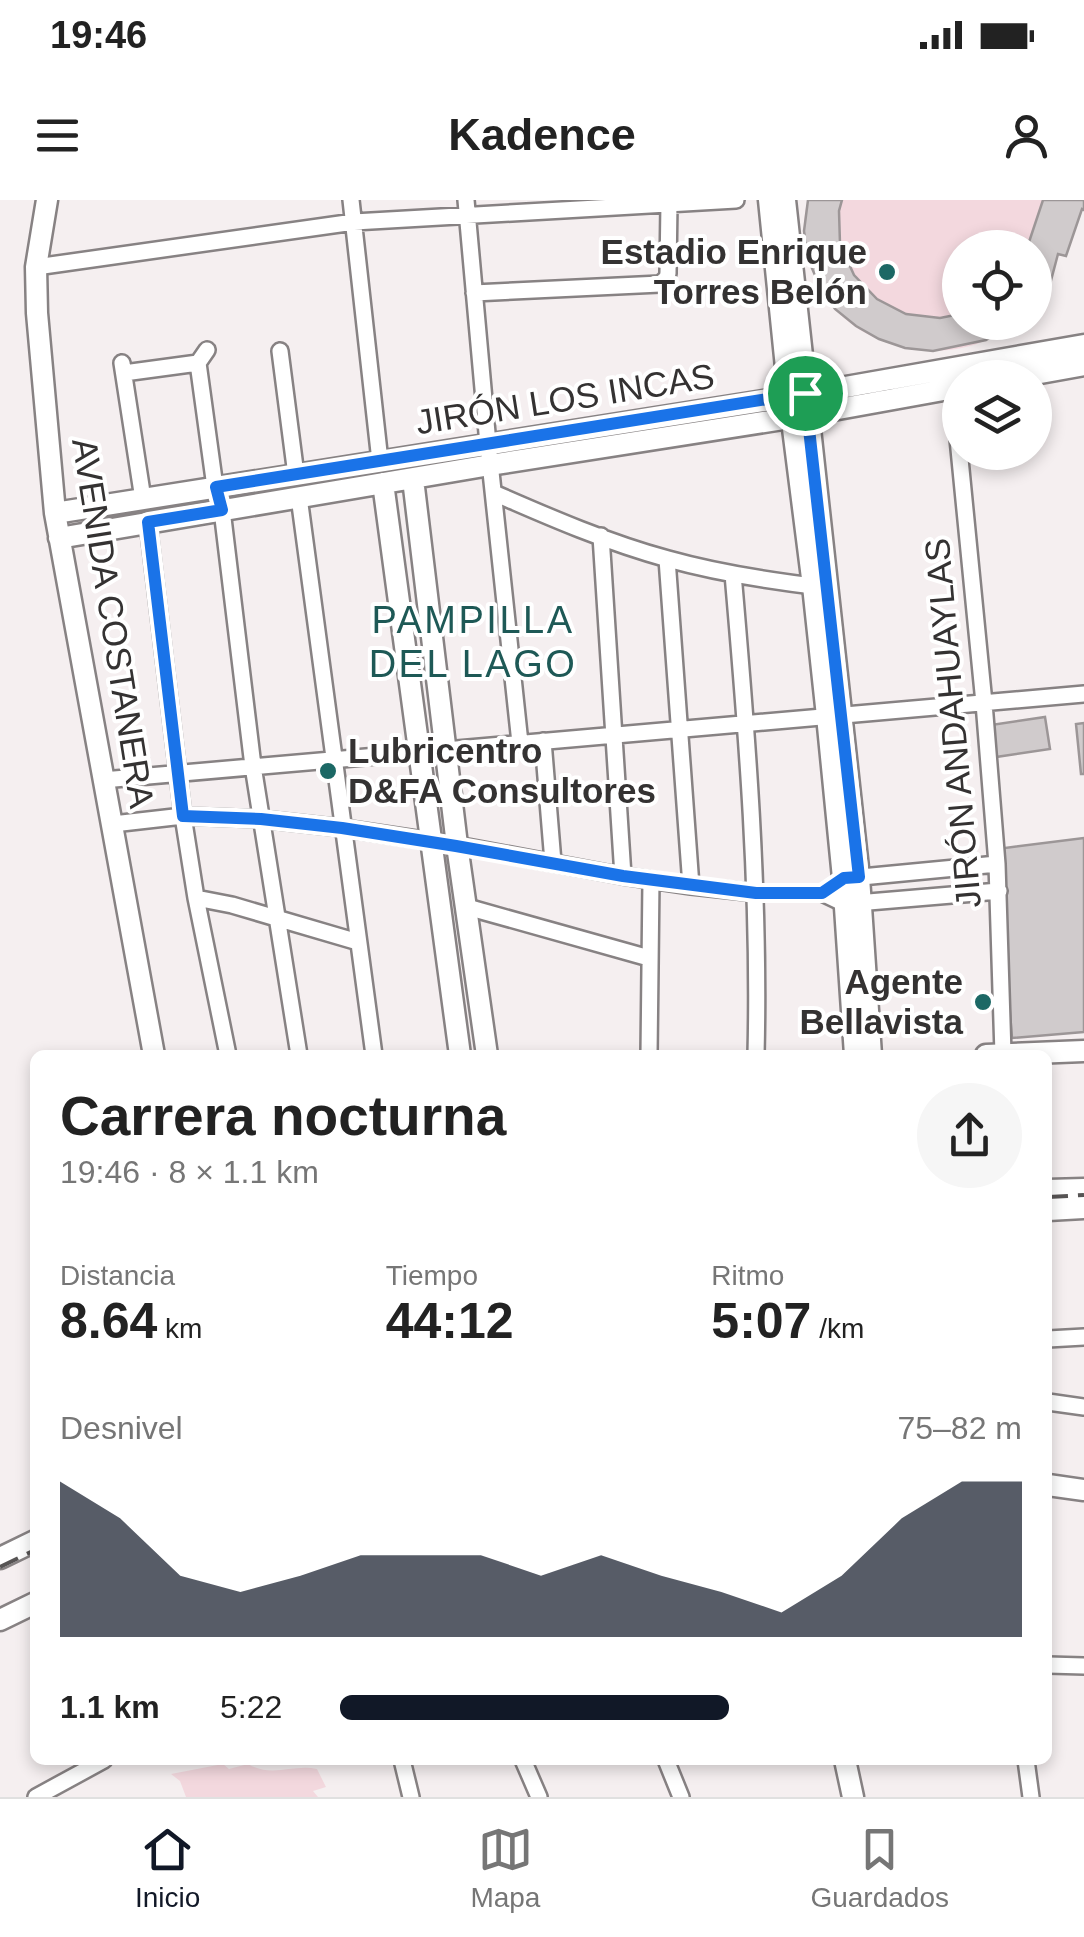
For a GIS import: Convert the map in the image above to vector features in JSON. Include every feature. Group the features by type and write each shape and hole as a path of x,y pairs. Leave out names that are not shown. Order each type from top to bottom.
{"street":[{"name":"AVENIDA COSTANERA","path":"47,200 36,267 36,313 55,513 153,1050"},
{"path":"351,200 380,462"},
{"path":"36,267 467,207 736,200"},
{"path":"770,200 821,587 869,1050"},
{"path":"785,200 798,405"},
{"path":"474,294 660,284 668,272 669,203"},
{"path":"467,207 520,743"},
{"name":"JIRÓN LOS INCAS","path":"55,513 380,462 489,455 798,405 1084,345"},
{"path":"280,351 296,475"},
{"path":"143,500 123,368 202,356 253,766 298,1050"},
{"path":"1052,371 1084,365"},
{"name":"JIRÓN LOS INCAS","path":"798,405 942,389"},
{"name":"JIRÓN LOS INCAS","path":"59,538 413,479 489,455"},
{"name":"JIRÓN ANDAHUAYLAS","path":"964,470 997,864 1002,1050"},
{"path":"413,479 456,846 487,1050"},
{"path":"383,483 459,1050"},
{"path":"494,493 667,559 821,587"},
{"path":"299,497 373,1050"},
{"path":"148,522 183,816 227,1050"},
{"path":"601,536 623,876"},
{"path":"667,559 691,886"},
{"path":"733,574 756,893 756,1050"},
{"path":"104,780 1084,694"},
{"path":"543,741 553,862"},
{"path":"113,824 183,816 261,819 342,828 691,886 756,893 822,893 853,903 998,891"},
{"path":"822,893 851,878 997,864"},
{"path":"649,1050 652,880"},
{"path":"196,898 358,942"},
{"path":"853,903 855,1050"},
{"path":"468,907 649,958"},
{"path":"1052,1052 1084,1051"},
{"path":"1052,1190 1084,1188"},
{"path":"1052,1210 1084,1208"},
{"path":"1052,1339 1084,1336"},
{"path":"1052,1403 1084,1407"},
{"path":"1052,1486 1084,1490"},
{"path":"0,1558 30,1543"},
{"path":"0,1620 30,1605"},
{"path":"1052,1665 1084,1666"},
{"path":"36,1797 95,1765"},
{"path":"403,1765 411,1797"},
{"path":"525,1765 538,1797"},
{"path":"668,1765 682,1797"},
{"path":"847,1765 853,1797"},
{"path":"1027,1765 1031,1797"}],"shaded area":[{"name":"Estadio Enrique Torres Belón","path":"808,200 1084,200 1084,210 1066,256 1058,255 1052,277 1052,230 942,230 942,340 986,340 947,350 898,346 874,337 831,305 807,252"},
{"path":"218,1765 229,1769 250,1765 265,1770 317,1769 326,1787 313,1791 318,1797 186,1797 180,1781 171,1774"}],"building":[{"path":"808,200 842,200 840,244 854,275 877,299 906,314 942,318 942,340 986,340 933,351 905,348 856,326 835,309 820,287 808,259 804,231"},
{"path":"1043,200 1084,200 1084,210 1066,256 1058,254 1052,277 1052,230 1033,230"},
{"path":"1045,717 1050,749 996,757 991,725"},
{"path":"1084,723 1084,774 1081,774 1076,724"},
{"path":"1084,838 1084,1032 1012,1038 997,849"}],"railway":[{"path":"1052,1197 1084,1195"},
{"path":"0,1567 30,1552"}],"place":[{"name":"Estadio Enrique Torres Belón","path":"887,272"},
{"name":"Lubricentro D&FA Consultores","path":"328,771"},
{"name":"Agente Bellavista","path":"983,1002"}],"district":[{"name":"PAMPILLA DEL LAGO","path":"473,642"}],"route":[{"path":"805,393 859,877 844,878 822,893 756,893 623,876 342,828 183,816 148,522 222,510 216,487 805,393"}]}
